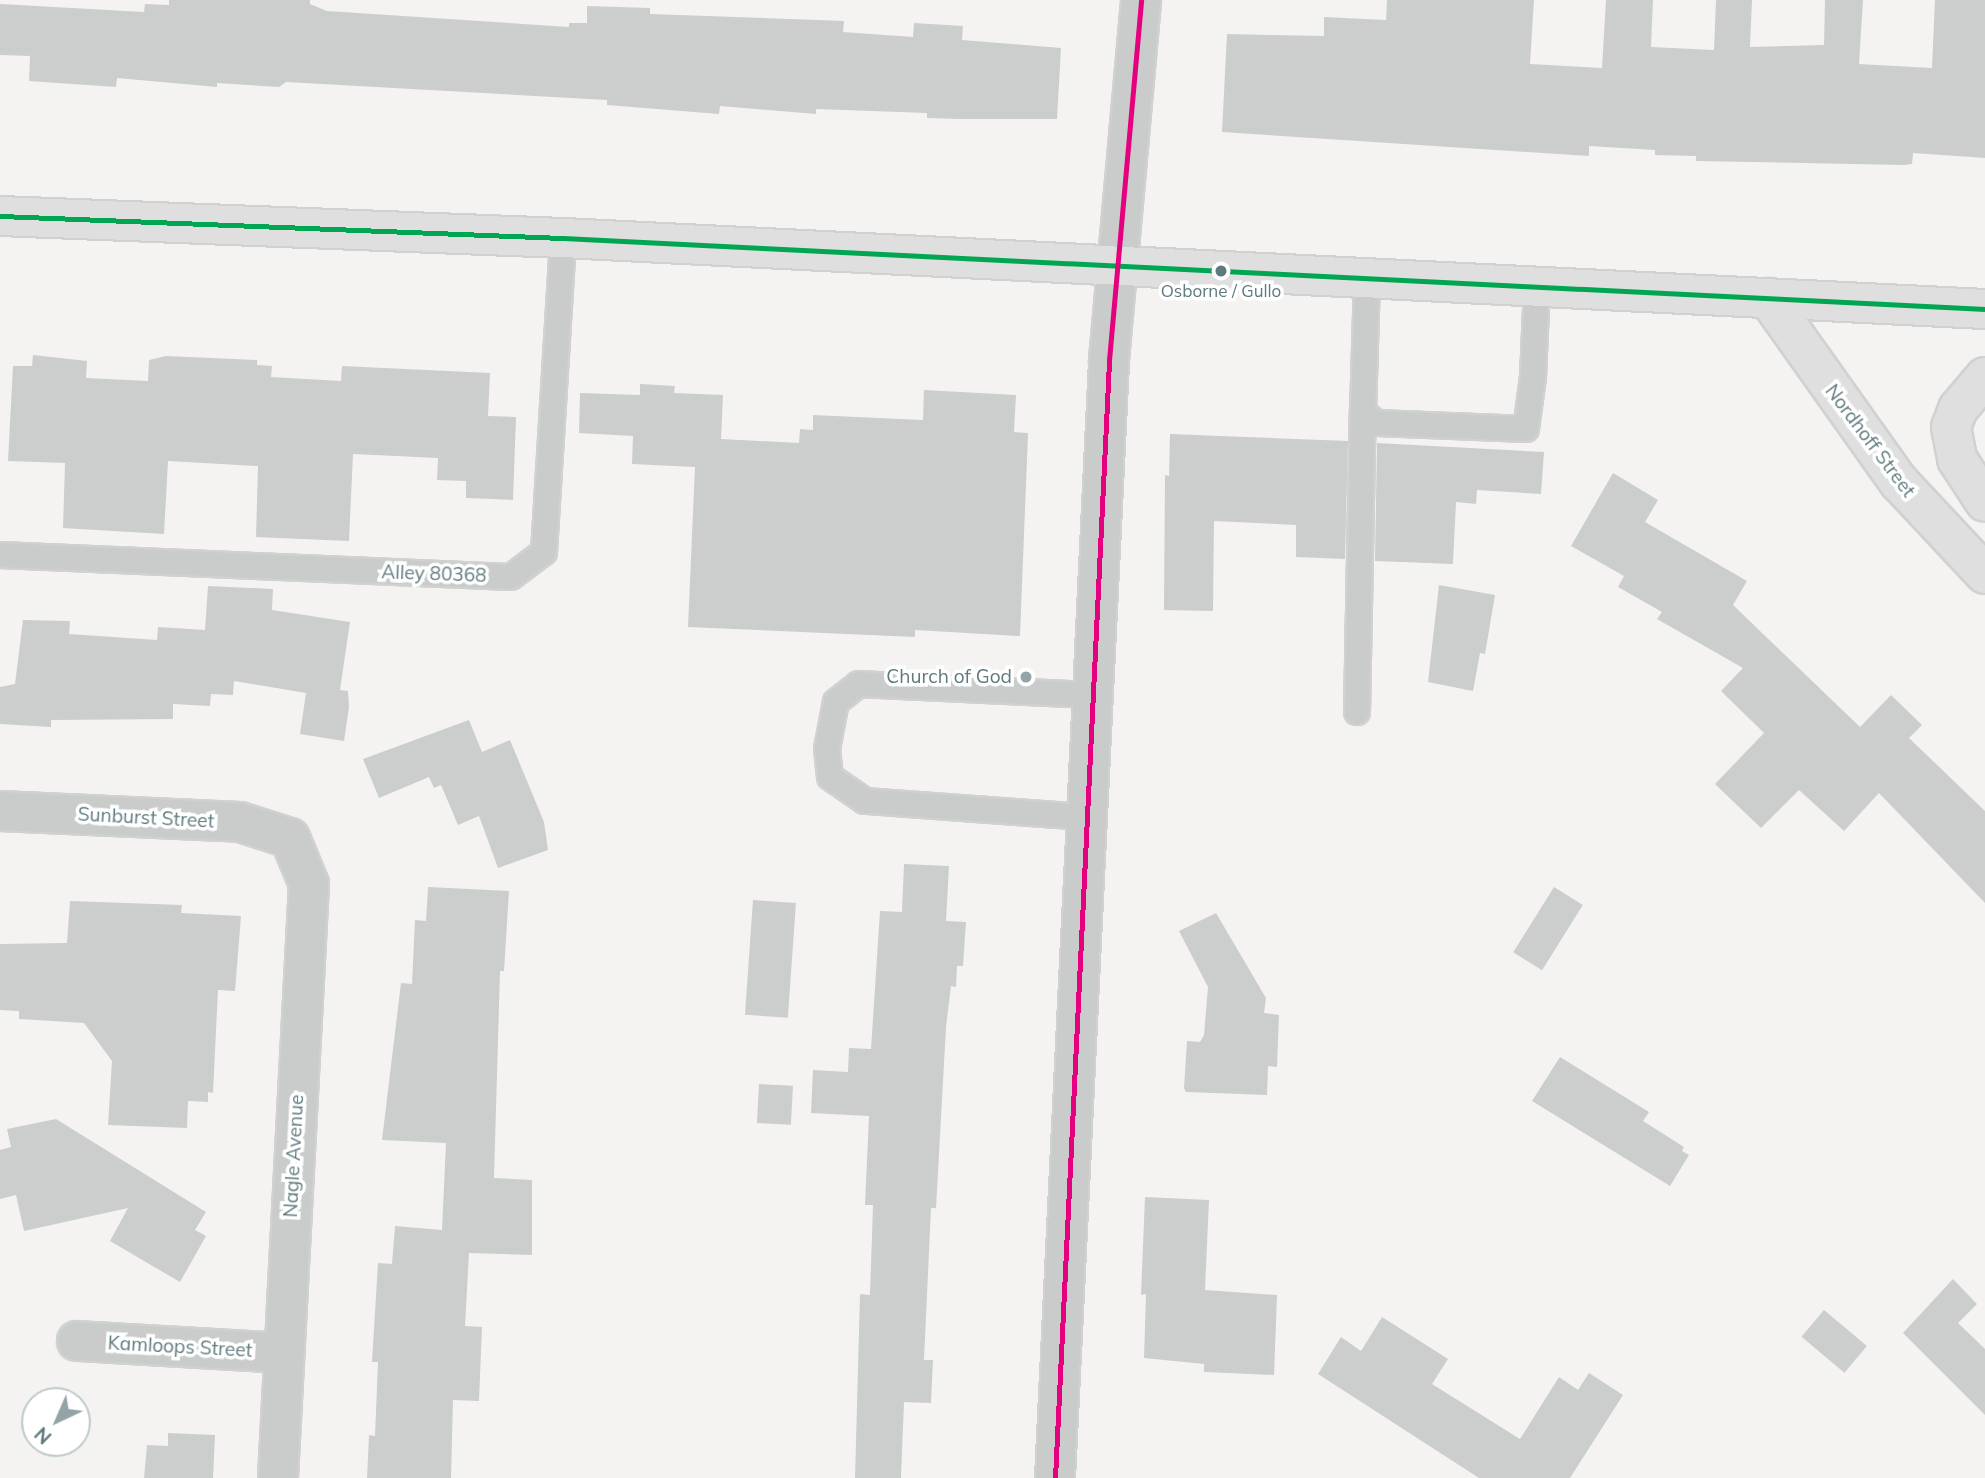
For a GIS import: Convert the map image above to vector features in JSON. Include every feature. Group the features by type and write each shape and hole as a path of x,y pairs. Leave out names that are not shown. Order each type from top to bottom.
{"main road":[{"path":"0,216 563,238 796,253 1115,265 1985,309"},
{"name":"Nordhoff Street","path":"1768,298 1899,482 1985,574"},
{"path":"1985,377 1958,409 1951,427 1957,459 1985,502"}],"street":[{"path":"1055,1478 1089,695 1115,265 1141,0"},
{"name":"Sunburst Street","path":"0,811 240,822 289,838"},
{"name":"Nagle Avenue","path":"278,1478 309,884 289,838"},
{"name":"Kamloops Street","path":"77,1341 283,1353"}],"lane":[{"name":"Alley 80368","path":"0,555 511,577 544,552 563,238"},
{"path":"1357,712 1367,279"},
{"path":"1363,413 1377,423 1526,429 1534,377 1537,287"},
{"path":"1084,817 865,801 830,777 827,749 836,702 859,684 1089,695"}],"building":[{"path":"169,0 310,0 310,4 327,11 569,27 569,23 587,23 587,6 650,8 650,14 844,21 843,32 913,37 914,23 963,26 962,40 1061,48 1057,119 927,118 927,113 816,109 816,114 720,106 719,114 607,105 607,100 286,82 279,87 217,83 217,87 117,78 116,87 29,81 30,56 0,55 0,4 144,12 145,4 169,5"},
{"path":"1387,0 1534,0 1530,64 1602,68 1606,0 1653,0 1651,47 1714,50 1716,0 1752,0 1750,47 1824,45 1825,0 1863,0 1859,64 1932,68 1935,0 1985,0 1985,158 1913,153 1912,164 1904,165 1696,161 1696,156 1655,155 1655,150 1589,146 1589,156 1222,132 1227,34 1324,36 1324,17 1386,20"},
{"path":"33,355 87,361 86,378 148,381 149,360 166,356 257,360 257,365 272,366 271,377 341,381 342,366 490,373 488,416 516,417 513,500 466,498 466,481 437,480 438,458 353,454 349,541 256,537 258,466 168,461 164,534 63,528 65,463 8,461 13,366 32,366"},
{"path":"640,384 675,386 674,393 723,395 721,439 799,443 800,429 813,430 813,415 923,420 924,390 1016,395 1014,432 1028,433 1020,636 915,630 915,637 688,627 695,467 632,464 633,436 579,433 580,393 640,395"},
{"path":"1170,434 1348,441 1345,559 1296,557 1296,525 1214,521 1213,611 1164,610 1165,475 1169,476"},
{"path":"1377,443 1544,452 1541,494 1477,490 1476,504 1456,502 1453,564 1375,561"},
{"path":"1613,473 1658,500 1645,522 1747,581 1733,605 1860,727 1891,695 1922,725 1909,738 1985,811 1985,903 1879,793 1844,831 1799,790 1761,828 1715,784 1764,733 1721,691 1743,668 1657,619 1662,612 1618,587 1624,576 1571,546"},
{"path":"1439,585 1495,595 1485,654 1480,653 1473,691 1428,682"},
{"path":"208,586 273,589 272,610 350,622 340,690 348,691 349,707 344,741 300,734 306,693 234,681 233,695 211,694 210,706 173,704 173,719 51,720 51,727 0,724 0,687 15,684 23,620 70,621 69,634 157,640 158,627 205,630"},
{"path":"469,720 482,752 510,740 544,822 548,850 498,868 479,816 458,825 441,785 434,788 429,777 379,798 363,759"},
{"path":"904,864 949,866 946,921 966,922 963,966 957,966 956,987 951,986 946,1027 936,1208 931,1208 924,1360 933,1360 931,1403 904,1402 901,1478 855,1478 860,1294 870,1295 873,1205 865,1205 869,1116 811,1113 813,1070 848,1072 849,1048 871,1049 880,911 902,912"},
{"path":"428,887 509,891 504,971 500,971 494,1178 532,1180 532,1255 469,1253 465,1326 482,1327 479,1401 453,1400 451,1478 367,1478 369,1435 375,1436 378,1362 372,1362 378,1263 392,1264 395,1226 442,1230 446,1143 382,1140 401,983 412,984 415,920 426,921"},
{"path":"1554,887 1583,905 1542,970 1513,952"},
{"path":"753,900 796,903 788,1018 745,1015"},
{"path":"70,901 182,905 181,913 241,916 235,991 218,990 213,1093 208,1092 208,1102 188,1101 187,1128 108,1125 112,1061 84,1023 19,1019 19,1011 0,1010 0,944 67,943"},
{"path":"1216,913 1266,998 1264,1013 1279,1015 1277,1067 1268,1066 1267,1095 1186,1092 1184,1088 1187,1041 1200,1042 1204,1035 1208,987 1179,931"},
{"path":"1560,1057 1649,1112 1643,1121 1684,1147 1682,1151 1689,1155 1670,1186 1532,1101"},
{"path":"759,1084 793,1086 791,1125 757,1123"},
{"path":"56,1119 206,1212 195,1230 206,1236 180,1282 110,1241 128,1208 24,1231 16,1195 0,1199 0,1150 11,1147 7,1129"},
{"path":"1145,1197 1209,1200 1205,1290 1277,1295 1274,1375 1204,1372 1204,1364 1144,1358 1146,1294 1141,1295"},
{"path":"1953,1279 1977,1304 1958,1323 1985,1349 1985,1415 1903,1333"},
{"path":"1824,1310 1867,1346 1844,1373 1802,1337"},
{"path":"1382,1317 1448,1359 1432,1384 1520,1439 1559,1377 1578,1390 1589,1373 1623,1395 1570,1478 1479,1478 1318,1374 1341,1337 1361,1351"},
{"path":"168,1433 215,1435 213,1478 144,1478 147,1445 168,1446"}],"transit line":[{"path":"1055,1478 1109,360 1141,0"},
{"path":"0,216 563,238 1985,309"}],"place":[{"name":"Osborne / Gullo","path":"1221,271"},
{"name":"Church of God","path":"1026,677"}]}
